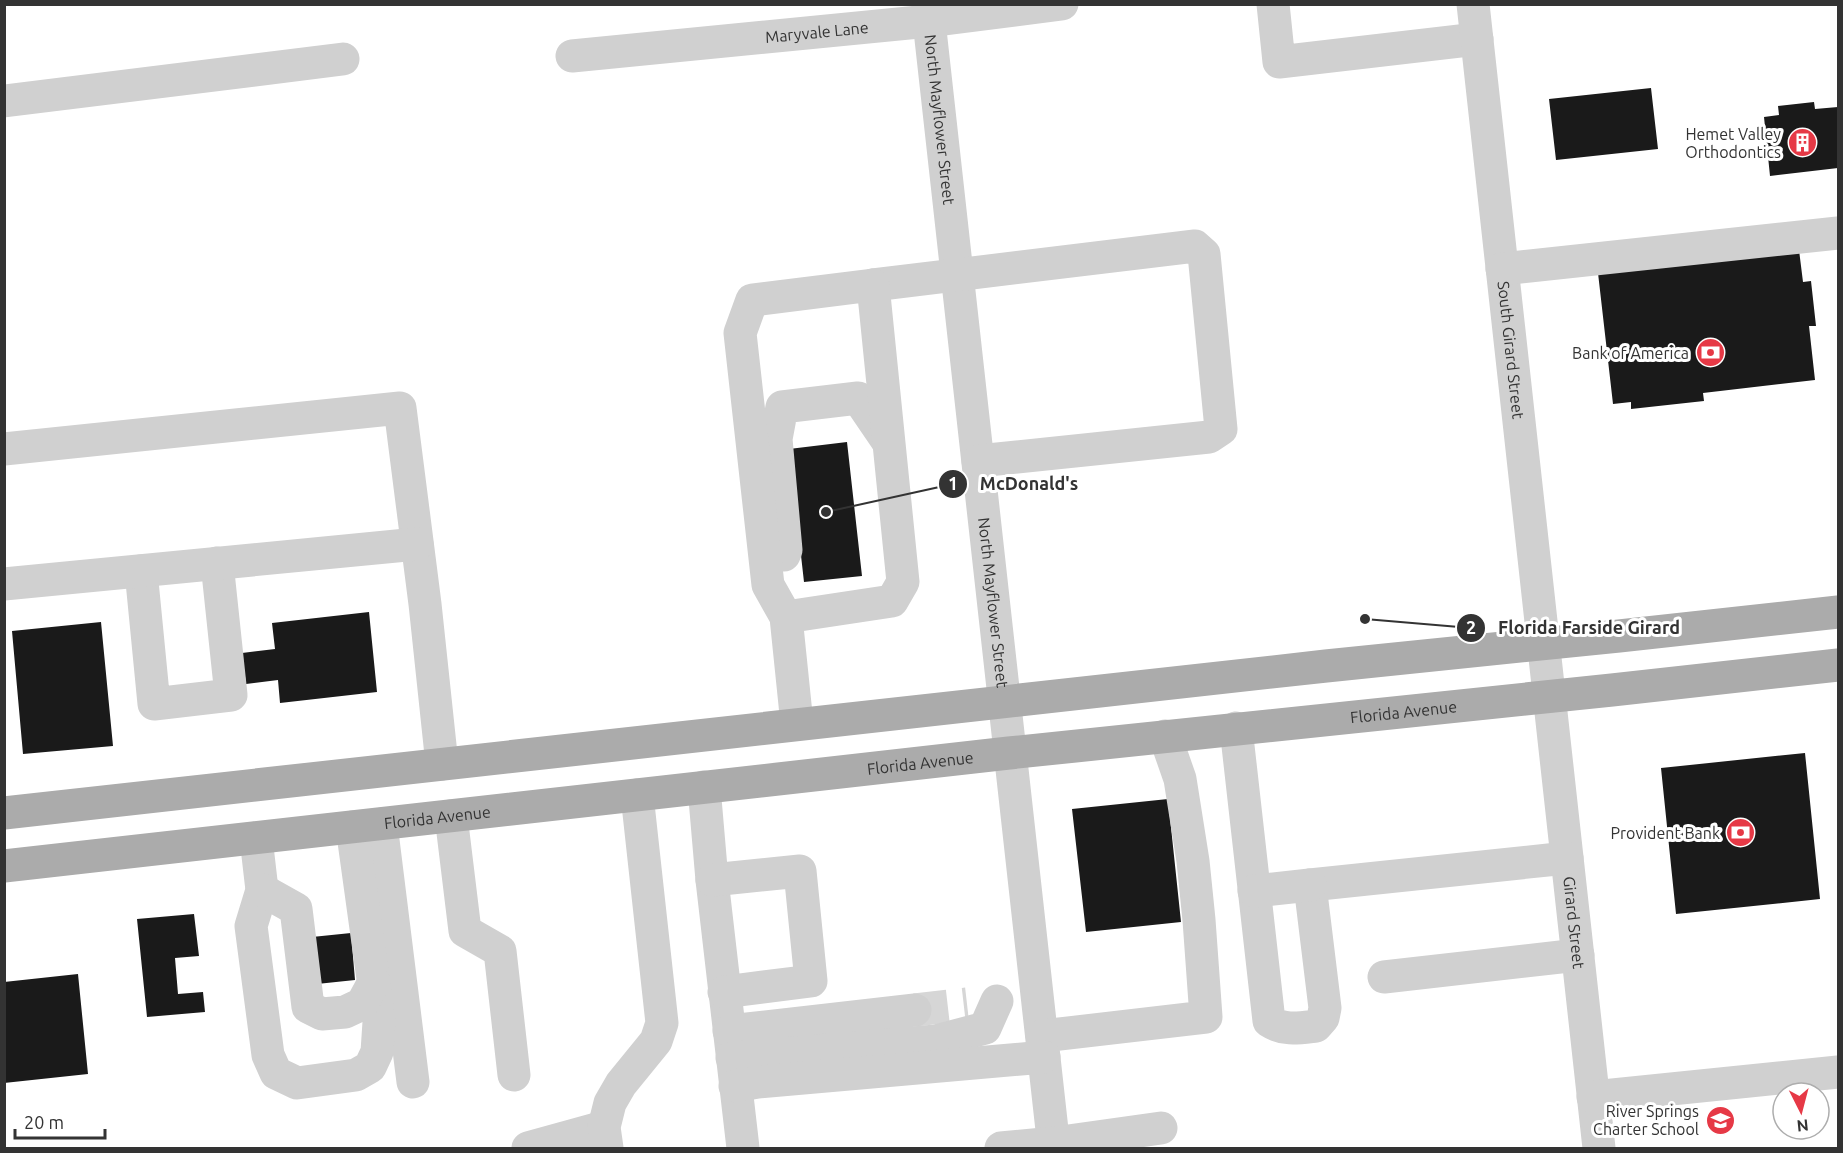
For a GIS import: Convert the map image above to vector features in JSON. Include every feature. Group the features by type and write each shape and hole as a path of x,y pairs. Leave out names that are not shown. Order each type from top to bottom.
{"main road":[{"path":"4,813 1004,701 1839,612"},
{"name":"Florida Avenue","path":"4,866 1236,728 1612,690 1839,664"}],"street":[{"name":"Maryvale Lane","path":"572,56 929,21 1062,4"},
{"path":"1273,4 1280,62 1477,39"},
{"name":"South Girard Street","path":"1473,4 1548,695"},
{"name":"North Mayflower Street","path":"929,21 1054,1146"},
{"path":"4,101 344,59"},
{"path":"1502,269 1839,233"},
{"path":"797,724 786,617 768,585 740,333 752,300 1195,246 1204,254 1221,429 1209,437 978,461"},
{"path":"786,617 892,601 903,582 873,285"},
{"path":"768,585 786,550 776,439 782,407 858,398 889,443"},
{"path":"4,449 400,408 442,764"},
{"path":"4,584 417,544"},
{"path":"141,571 154,704 231,695 217,563"},
{"name":"Girard Street","path":"1548,695 1599,1149"},
{"path":"1236,728 1269,1021 1275,1025 1294,1029 1316,1026 1323,1018 1325,1008 1310,885"},
{"path":"732,1058 758,1082 1043,1046 1140,1025 1206,1017 1192,861 1180,779 1165,736"},
{"path":"704,787 724,992 743,1149"},
{"path":"544,1146 606,1138 610,1103 621,1084 656,1041 662,1023 637,795"},
{"path":"451,816 465,931 500,951 514,1075"},
{"path":"256,838 262,890 251,926 268,1055 276,1073 297,1083 356,1075 370,1067 377,1052 379,1022 374,982 367,825"},
{"path":"367,825 413,1082"},
{"path":"1254,891 1567,858"},
{"path":"712,880 800,871 811,981 724,992"},
{"path":"262,890 296,909 309,1007 322,1014 345,1012 362,1004 374,982"},
{"path":"1384,977 1578,955"},
{"path":"732,1058 936,1041 985,1028 982,1003 1038,997"},
{"path":"732,1058 915,1010"},
{"path":"1593,1097 1839,1072"},
{"path":"1001,1149 1054,1146 1161,1128"}],"building":[{"path":"1651,88 1658,149 1556,160 1549,99"},
{"name":"Hemet Valley Orthodontics","path":"1814,102 1815,109 1838,107 1838,168 1770,176 1764,117 1779,115 1778,106"},
{"name":"Bank of America","path":"1799,250 1803,282 1811,281 1816,326 1809,326 1815,380 1703,393 1704,401 1631,409 1631,402 1613,404 1598,273"},
{"path":"847,442 862,576 804,582 789,449"},
{"path":"369,612 377,692 280,703 278,680 246,684 242,653 275,649 272,623"},
{"path":"101,622 113,746 23,754 12,631"},
{"name":"Provident Bank","path":"1805,753 1820,899 1676,914 1661,768"},
{"path":"1168,799 1181,922 1086,932 1072,809"},
{"path":"194,914 199,956 175,958 178,994 203,992 205,1012 147,1017 137,919"},
{"path":"351,933 355,980 317,984 312,937"},
{"path":"78,974 88,1074 4,1083 4,982"}],"tunnel":[{"path":"915,1010 967,1004"}],"place":[{"name":"Hemet Valley Orthodontics","path":"1802,143"},
{"name":"Bank of America","path":"1710,353"},
{"name":"McDonald's","path":"826,512"},
{"name":"Florida Farside Girard","path":"1365,619"},
{"name":"Provident Bank","path":"1741,833"},
{"name":"River Springs Charter School","path":"1720,1120"}]}
